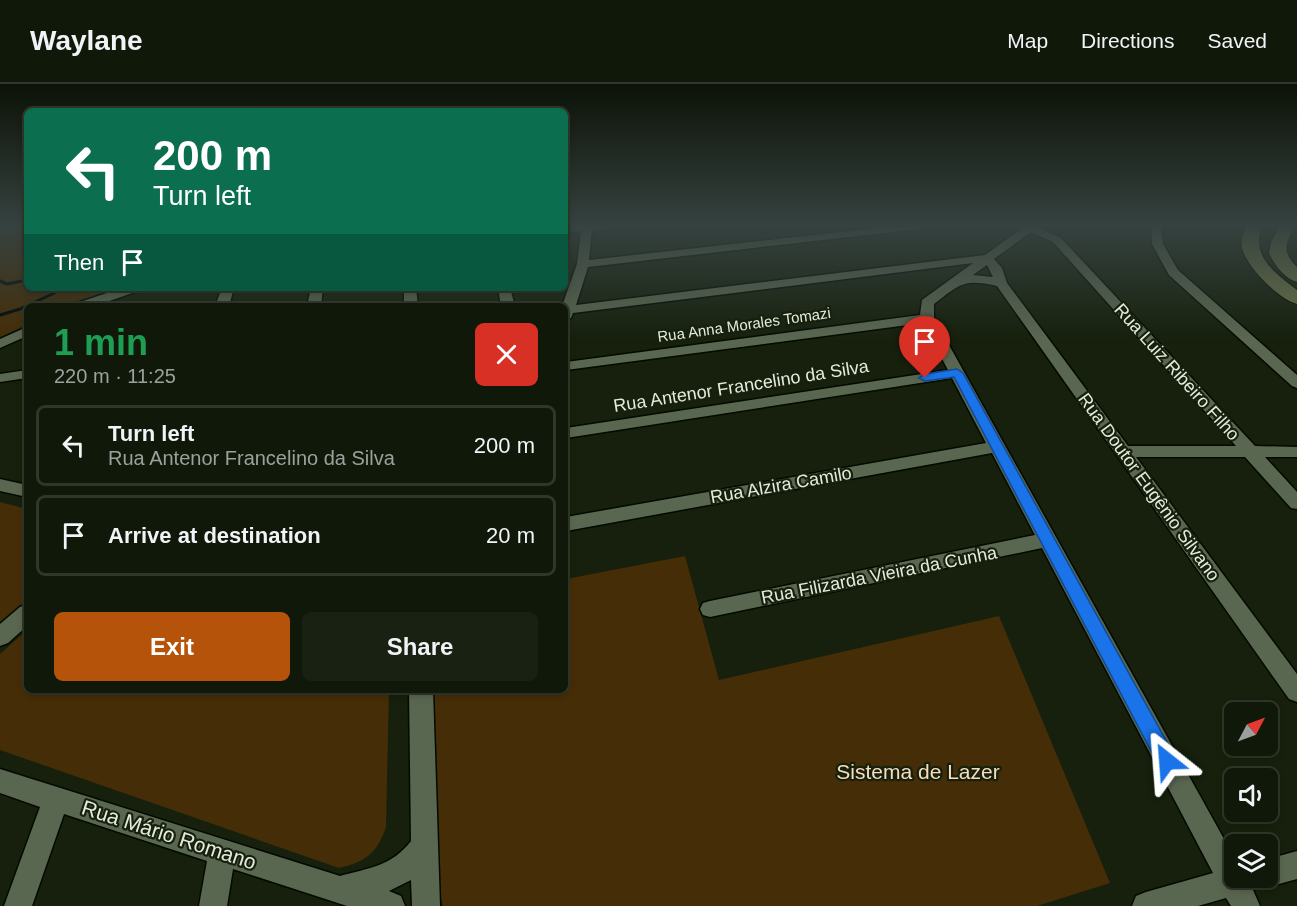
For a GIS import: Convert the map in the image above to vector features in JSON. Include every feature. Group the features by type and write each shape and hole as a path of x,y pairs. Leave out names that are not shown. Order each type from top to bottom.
{"main road":[{"path":"1258,263 1260,268 1297,299"},
{"path":"1284,263 1297,277"}],"street":[{"path":"568,306 583,264 588,263"},
{"path":"568,312 946,263"},
{"path":"980,263 954,282 927,310 957,373 1047,540 1224,851"},
{"name":"Rua Doutor Eugênio Silvano","path":"992,263 996,268 1001,283 1297,692"},
{"name":"Rua Luiz Ribeiro Filho","path":"1081,263 1297,503"},
{"path":"1168,263 1173,272 1297,383"},
{"path":"933,265 971,270 1001,283"},
{"path":"911,268 954,282 983,279 1001,283"},
{"path":"91,303 126,291"},
{"name":"Rua Anna Morales Tomazi","path":"568,366 895,322 927,310"},
{"path":"0,344 24,332"},
{"name":"Rua Antenor Francelino da Silva","path":"568,433 957,373"},
{"path":"0,378 24,374"},
{"name":"Rua Alzira Camilo","path":"568,524 997,447"},
{"path":"1123,451 1297,452"},
{"path":"0,485 24,490"},
{"name":"Rua Filizarda Vieira da Cunha","path":"710,609 1047,540"},
{"path":"0,637 24,616"},
{"path":"421,693 426,906"},
{"name":"Rua Mário Romano","path":"0,781 391,906"},
{"path":"18,906 56,799"},
{"name":"Rua Mário Romano","path":"338,889 364,885 388,877 409,864 425,845"},
{"path":"213,906 222,852"},
{"path":"1278,870 1297,865"},
{"path":"1146,906 1224,884"},
{"path":"1242,888 1246,906"}],"green space":[{"path":"0,263 24,263 24,291 112,291 78,303 24,303 24,326 0,338"},
{"path":"0,502 24,508 24,604 0,624"},
{"name":"Sistema de Lazer","path":"685,556 719,680 999,616 1110,883 1037,906 443,906 439,890 431,693 568,693 568,579"},
{"path":"24,633 24,693 389,693 386,827 383,836 369,855 356,863 339,868 0,750 0,654"}],"waterway":[{"path":"0,281 7,284 24,281"},
{"path":"33,303 59,291"},
{"path":"0,315 24,307"}],"route":[{"path":"925,378 957,373 1167,761"}]}
